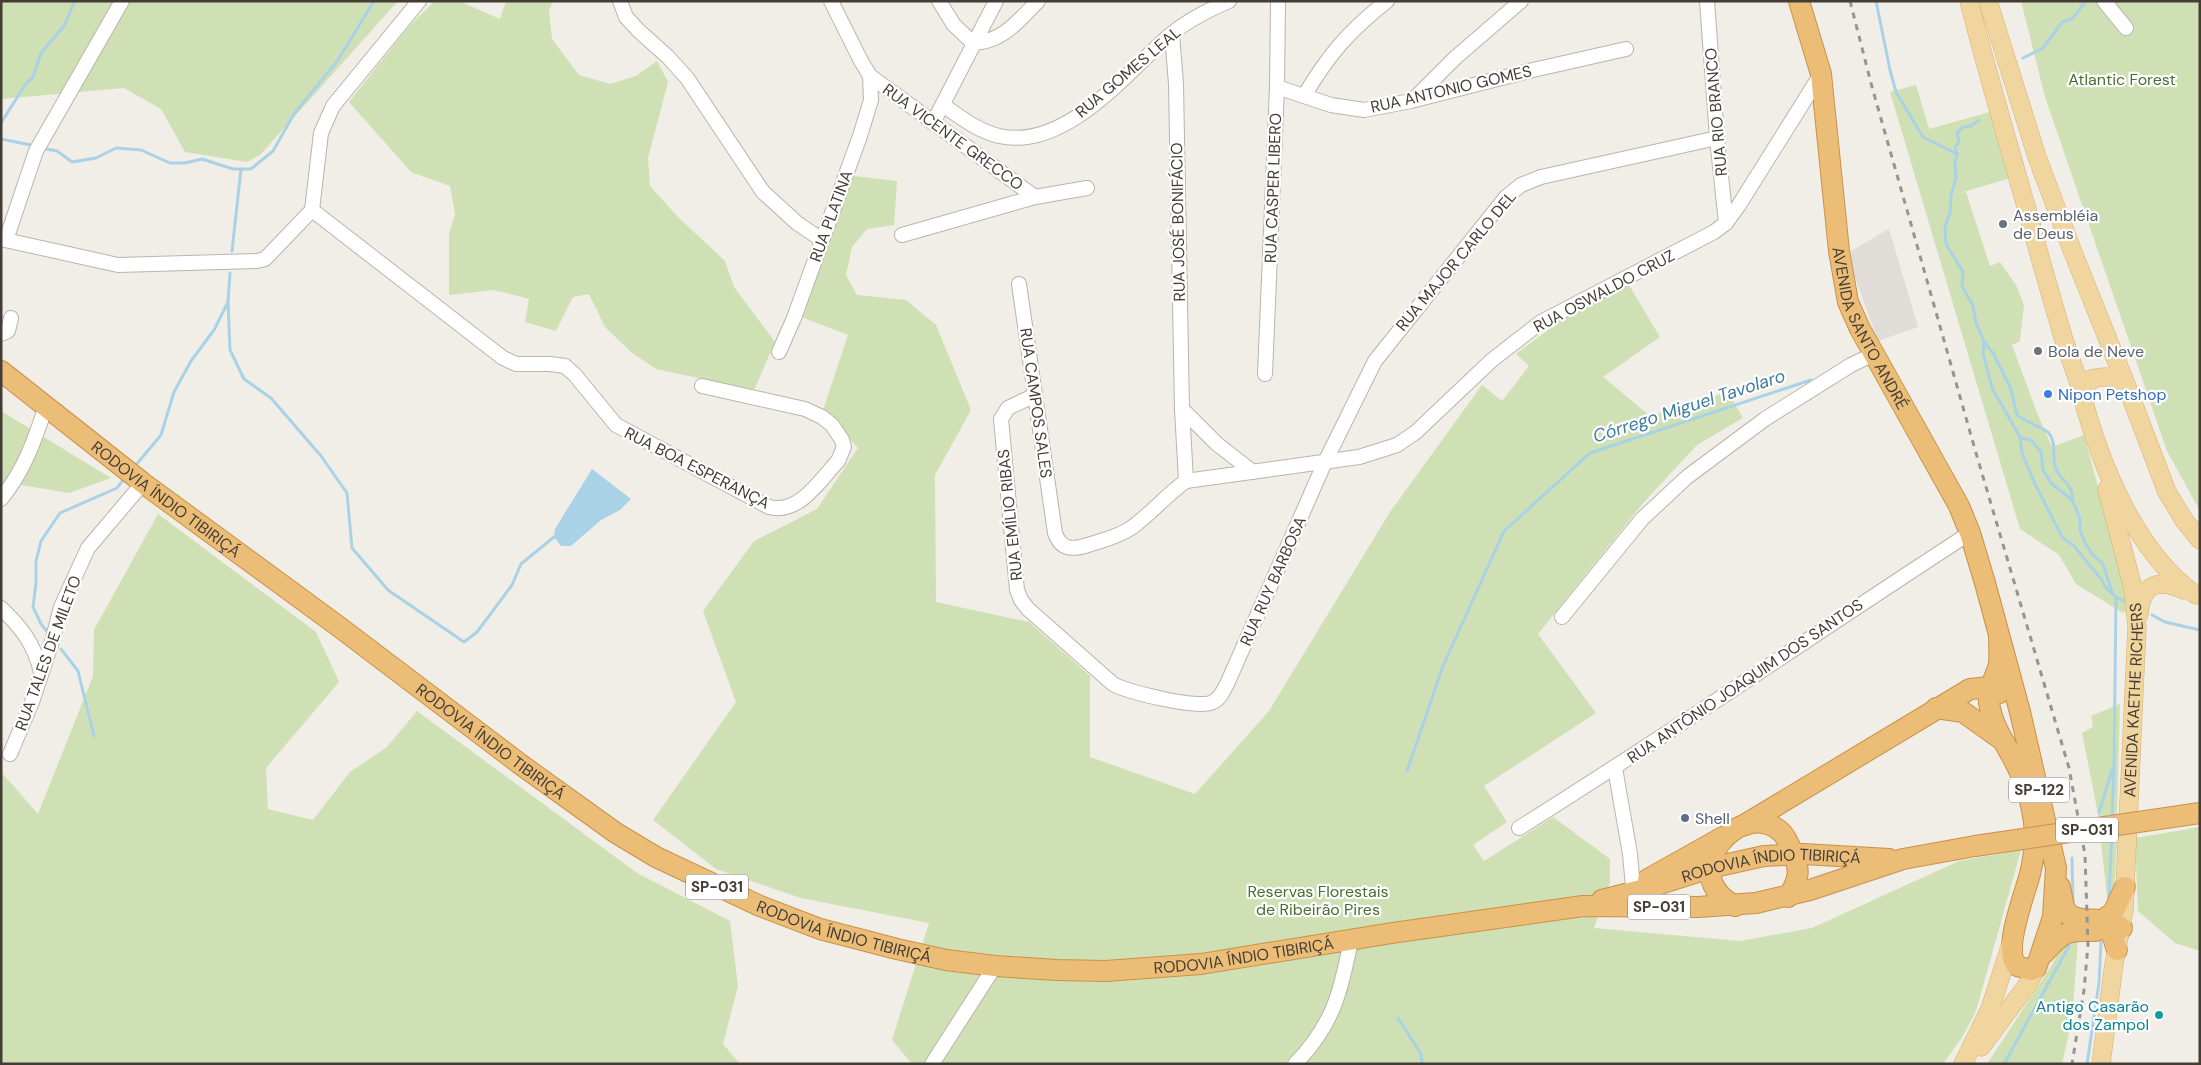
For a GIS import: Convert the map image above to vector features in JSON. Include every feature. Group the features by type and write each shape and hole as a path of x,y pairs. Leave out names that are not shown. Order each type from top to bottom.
{"highway":[{"name":"AVENIDA SANTO ANDRÉ","path":"1799,1 1821,74 1842,276 1848,302 1860,329 1945,478 1970,533 2020,712"},
{"name":"RODOVIA ÍNDIO TIBIRIÇÁ","path":"1,371 143,483 331,621 520,764 616,833 656,857 760,906 820,929 897,950 946,960 995,966 1106,971 1160,968 1202,964 1583,906 1735,906 1788,897 1903,859 1975,846 2200,813"},
{"name":"AVENIDA SANTO ANDRÉ","path":"1989,687 1999,665 1999,638"},
{"path":"1632,887 1744,826 1792,795 1970,689 1989,687 2002,695 2020,712"},
{"name":"SP-122","path":"1989,687 1989,705 1992,716 2024,783 2030,802 2035,838 2030,873 2012,938"},
{"path":"1992,716 1997,707 2005,705 2020,712"},
{"path":"1936,708 1963,712 2002,740"},
{"name":"SP-122","path":"2020,712 2056,868 2053,917 2039,962"},
{"path":"1788,897 1796,884 1782,810 1792,795"},
{"path":"1744,826 1764,824 1789,848"},
{"path":"1726,835 1712,856 1710,868 1714,889 1726,901 1735,906"},
{"name":"RODOVIA ÍNDIO TIBIRIÇÁ","path":"1583,906 1632,887 1641,890 1731,862 1764,856 1789,848 1820,854 1903,859"},
{"path":"1714,889 1719,874 1731,862"},
{"path":"2056,868 2064,907 2068,915 2111,926"},
{"path":"2117,950 2111,926 2113,913 2125,887"},
{"path":"2012,938 2014,962 2024,969 2031,970 2055,940 2068,931 2111,926"}],"main road":[{"name":"AVENIDA KAETHE RICHERS","path":"1969,1 2058,322 2092,430 2114,487 2126,510 2171,574 2198,596"},
{"path":"1988,1 1994,27 2074,256 2127,386 2167,492 2184,520 2200,540"},
{"path":"2082,395 2091,379 2100,377 2116,378 2127,386"},
{"name":"AVENIDA KAETHE RICHERS","path":"2092,430 2133,588 2137,627 2125,887"},
{"path":"2137,627 2142,598 2151,587 2166,584 2198,596"},
{"name":"SP-122","path":"1962,1064 1990,1009 2012,938"},
{"path":"2101,1064 2117,950"},
{"name":"SP-122","path":"1969,1064 2028,984 2039,962"}],"street":[{"path":"122,1 36,151 4,239 118,264 257,261 265,259 312,210 321,133 326,119 334,106 419,1"},
{"path":"620,1 626,16 639,31 668,57 687,78 763,192 778,208 822,240"},
{"path":"832,1 861,62 870,76"},
{"path":"939,1 954,25 973,43 986,42 1010,30 1038,1"},
{"path":"933,123 996,1"},
{"name":"RUA GOMES LEAL","path":"943,105 982,130 1001,136 1022,137 1044,134 1068,123 1090,108 1172,34 1211,5 1230,1"},
{"name":"RUA CASPER LIBERO","path":"1265,374 1277,87 1278,1"},
{"path":"1304,96 1318,73 1350,32 1387,1"},
{"path":"1411,101 1467,47 1521,1"},
{"name":"RUA RIO BRANCO","path":"1707,1 1717,138 1726,223"},
{"path":"2104,1 2126,28"},
{"name":"RUA JOSÉ BONIFÁCIO","path":"1172,34 1176,84 1182,409 1186,481"},
{"name":"RUA ANTONIO GOMES","path":"1277,87 1345,108 1364,110 1411,101 1626,49"},
{"name":"RUA OSWALDO CRUZ","path":"1186,481 1359,457 1397,445 1416,432 1492,360 1540,322 1562,309 1691,245 1726,223 1740,205 1821,74"},
{"name":"RUA PLATINA","path":"779,352 794,318 871,100 870,76"},
{"name":"RUA VICENTE GRECCO","path":"870,76 1035,197"},
{"name":"RUA MAJOR CARLO DEL","path":"1325,462 1379,355 1506,197 1521,185 1541,177 1717,138"},
{"path":"902,235 1035,197 1087,188"},
{"name":"RUA BOA ESPERANÇA","path":"312,210 503,358 516,364 565,366 575,375 608,417 626,432 769,507 786,508 804,498 838,461 844,447 838,433 822,417 805,409 702,386"},
{"name":"RUA CAMPOS SALES","path":"1019,284 1052,522 1057,538 1066,548 1080,547 1117,536 1130,528 1186,481"},
{"path":"1,334 8,331 11,318"},
{"path":"1562,616 1642,519 1687,478 1764,419 1851,365 1874,354"},
{"name":"RUA EMÍLIO RIBAS","path":"1035,395 1008,408 1001,419 1017,590 1021,600 1097,672 1119,687 1196,705 1212,703 1218,698"},
{"path":"1,498 19,472 34,444 46,406"},
{"path":"1182,409 1217,444 1254,472"},
{"name":"RUA RUY BARBOSA","path":"1218,698 1227,684 1325,462"},
{"name":"RUA TALES DE MILETO","path":"10,754 32,702 61,607 88,548 143,483"},
{"name":"RUA ANTÔNIO JOAQUIM DOS SANTOS","path":"1519,828 1615,768 1790,650 1970,533"},
{"path":"1,608 15,622 30,642 36,654 41,672"},
{"path":"1615,768 1630,854 1638,872 1632,887"},
{"path":"1294,1064 1308,1050 1325,1027 1341,990 1351,940"},
{"path":"932,1064 995,966"}],"shaded area":[{"path":"1889,229 1918,327 1878,341 1850,263 1851,251"}],"green space":[{"path":"1,1 398,1 260,155 247,162 185,152 161,109 124,88 1,99"},
{"path":"435,1 459,1 500,19 506,1 553,1 549,11 552,39 579,75 610,84 636,76 657,61 668,82 648,158 650,186 678,217 725,261 734,287 775,342 754,390 656,369 631,352 605,327 589,294 573,297 556,331 525,322 529,299 494,290 449,295 449,234 455,214 450,186 411,172 349,102 409,26"},
{"name":"Atlantic Forest","path":"2021,1 2200,1 2200,511 2167,451 2045,97"},
{"path":"1916,85 1929,129 1990,112 2010,178 1957,194 1966,192 1990,266 2000,262 2016,285 2024,305 2020,341 2012,345 2037,413 2052,447 2084,435 2122,575 2127,611 2123,613 2076,584 2059,555 2020,529 1890,92"},
{"name":"Reservas Florestais de Ribeirão Pires","path":"854,176 897,181 894,225 867,229 852,247 846,275 857,295 906,300 936,325 971,410 935,475 936,602 1029,622 1090,676 1090,757 1195,794 1269,711 1390,512 1482,385 1502,401 1529,366 1516,354 1564,318 1629,285 1660,337 1603,377 1650,416 1728,392 1743,418 1697,445 1644,502 1538,634 1596,713 1484,786 1507,822 1473,845 1484,861 1553,817 1610,859 1610,882 1594,928 1740,941 1812,928 1959,861 2021,850 1976,1011 1963,1036 1943,1064 912,1064 892,1040 929,923 801,898 716,869 653,820 736,702 703,611 754,541 817,509 858,448 823,410 848,335 801,317"},
{"path":"1,411 111,478 69,493 4,482 1,486"},
{"path":"158,514 316,632 339,682 266,768 268,809 313,820 350,772 387,747 417,711 637,873 730,921 738,986 723,1044 740,1064 1,1064 1,772 38,814 93,676 94,630"},
{"path":"2120,704 2117,817 2099,819 2082,733 2093,727 2091,716"},
{"path":"2200,827 2200,951 2175,943 2138,911 2135,838"},
{"path":"2117,840 2114,892 2108,905 2101,842"},
{"path":"2078,939 2072,1020 2062,1064 1987,1064 2052,965 2062,945"}],"water":[{"path":"592,469 631,499 620,510 601,520 571,546 561,546 554,537 555,529"}],"waterway":[{"path":"1,123 25,85 33,77 41,53 64,26 75,1"},
{"path":"46,149 57,151 72,162 96,158 116,148 141,150 170,163 185,163 202,159 233,169 251,169 273,151 294,114 338,60 374,1"},
{"path":"1876,1 1896,92 1923,137 1957,154"},
{"path":"2023,58 2043,48 2062,22 2072,19 2086,1"},
{"path":"1979,120 1971,126 1963,127 1957,133 1959,142 1955,147 1957,154 1955,164 1956,178 1951,195 1950,213 1945,226 1946,244 1963,272 1962,286 1973,306 1976,323 1984,341 1983,353 1992,388 2020,437 2022,453 2035,484 2062,537 2074,546 2106,588 2116,597 2114,764 2099,812"},
{"path":"1,139 31,145"},
{"path":"232,251 241,169"},
{"path":"135,466 161,435 174,392 191,361 214,330 228,302 230,273"},
{"path":"228,302 230,350 244,379 271,398 321,456 347,493 352,548 388,590 464,642 477,632 512,585 521,564 554,537"},
{"path":"1984,342 1993,353 2011,389 2017,415 2048,432 2051,436 2055,466 2059,475 2069,486 2072,500"},
{"name":"Córrego Miguel Tavolaro","path":"1407,771 1443,666 1504,531 1590,453 1811,380"},
{"path":"2020,437 2032,441 2041,452 2043,470 2052,484 2072,500 2080,518 2080,530 2085,543 2093,555 2103,564 2112,592"},
{"path":"49,634 41,624 33,607 36,561 41,541 60,513 117,488 124,479"},
{"path":"2116,597 2124,601"},
{"path":"2152,615 2165,622 2200,630"},
{"path":"61,649 78,671 94,736"},
{"path":"2112,818 2114,767"},
{"path":"2109,897 2112,832"},
{"path":"2072,858 2073,902"},
{"path":"2087,1064 2099,983 2101,942"},
{"path":"2004,1064 2069,946"},
{"path":"1398,1018 1421,1054 1422,1064"}],"railway":[{"path":"1850,1 1872,87 1976,453 2069,768 2085,855 2088,945 2084,990 2072,1064"}],"place":[{"name":"Assembléia de Deus","path":"2003,224"},
{"name":"Bola de Neve","path":"2038,351"},
{"name":"Nipon Petshop","path":"2048,394"},
{"name":"Shell","path":"1685,818"},
{"name":"Antigo Casarão dos Zampol","path":"2159,1015"}]}
